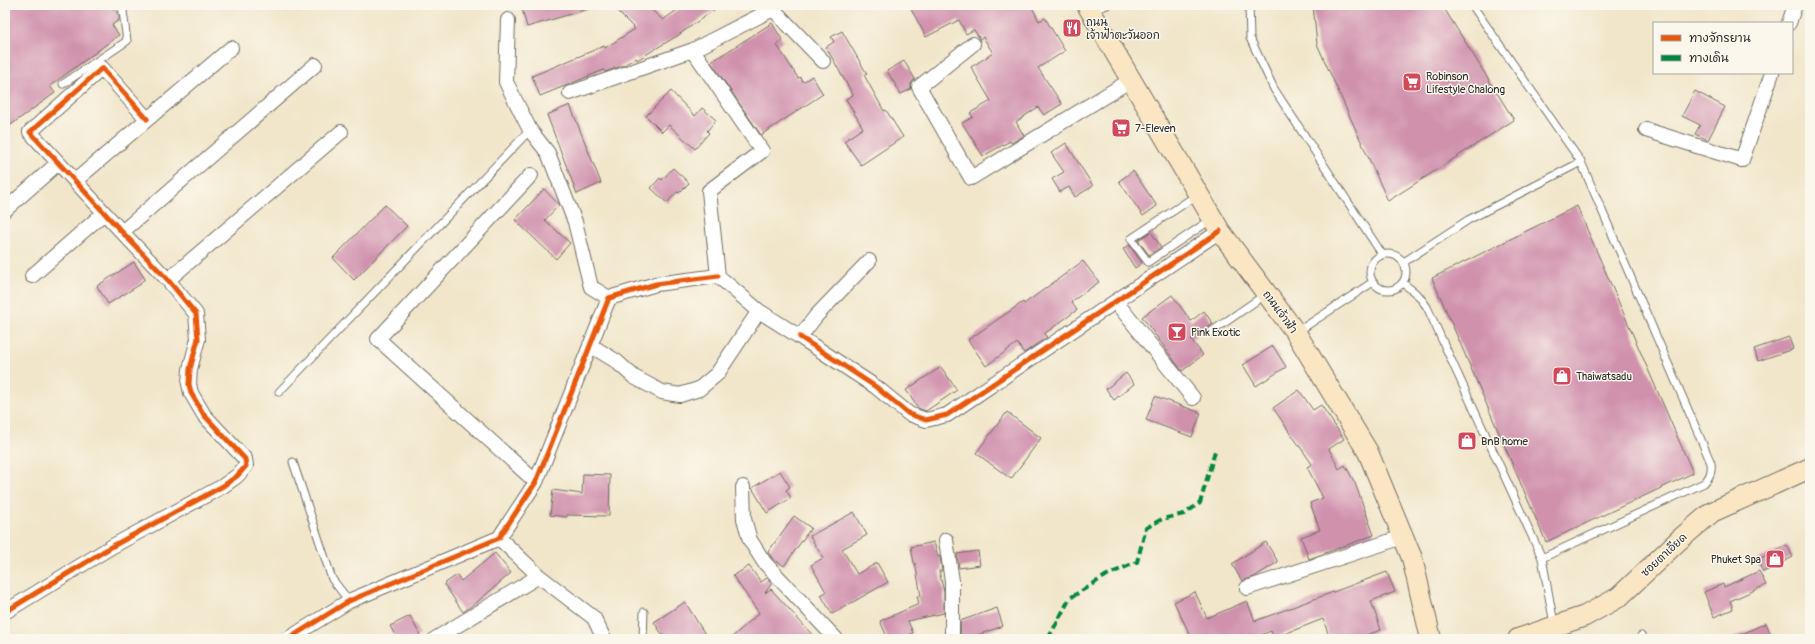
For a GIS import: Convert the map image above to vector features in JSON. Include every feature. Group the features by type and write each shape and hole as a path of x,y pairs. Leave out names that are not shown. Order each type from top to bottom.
{"main road":[{"name":"ถนนเจ้าฟ้า","path":"1095,7 1131,80 1216,225 1296,333 1368,452 1412,558 1431,639"},
{"name":"ซอยตาเอียด","path":"1518,639 1585,616 1619,597 1679,540 1712,512 1810,468"}],"street":[{"path":"1789,22 1795,5"},
{"path":"570,93 692,50 773,7 823,61"},
{"path":"508,20 506,82 530,130 548,153 575,222 591,287 609,298 656,284 718,276"},
{"path":"973,44 919,87 971,178 1131,80"},
{"path":"75,181 231,48"},
{"path":"692,50 762,151 709,190 718,276 759,311 876,388 909,414 926,420 947,415 1116,302 1216,225"},
{"path":"122,232 315,65"},
{"path":"5,612 110,547 223,486 238,476 246,466 245,459 204,415 191,393 189,384 190,369 198,339 196,314 168,280 30,132 102,68 147,119"},
{"path":"1646,130 1742,160 1772,74"},
{"path":"168,280 341,132"},
{"path":"5,210 58,163"},
{"path":"531,175 378,339 536,482"},
{"path":"32,276 104,213"},
{"path":"800,337 816,316 869,261"},
{"path":"288,639 349,601 498,538 536,482 609,298"},
{"path":"1116,302 1193,398"},
{"path":"590,345 616,361 634,377 662,392 680,395 699,389 717,374 759,311"},
{"path":"744,487 744,518 750,540 764,562 836,639"},
{"path":"1247,588 1403,537"},
{"path":"498,538 540,576 594,618 604,639"},
{"path":"946,540 952,581 952,639"},
{"path":"434,639 540,576"}],"lane":[{"path":"63,84 127,40 123,11 120,5"},
{"path":"1249,5 1250,38 1274,89 1382,254"},
{"path":"1472,5 1581,162 1702,442 1712,469 1711,475 1704,483 1542,558"},
{"path":"279,392 530,130"},
{"path":"1404,262 1468,220 1581,162"},
{"path":"1198,194 1131,239 1148,262 1216,225"},
{"path":"1382,254 1395,254 1404,262 1407,273 1403,283 1399,287 1388,290 1377,286 1370,277 1373,261 1382,254"},
{"path":"1296,333 1373,282"},
{"path":"1403,283 1419,296 1427,307 1542,558 1554,626"},
{"path":"1211,332 1266,294"},
{"path":"294,462 332,579 349,601"},
{"path":"643,639 644,612"}],"building":[{"path":"5,5 111,5 119,16 119,20 112,25 119,35 50,86 55,93 5,129"},
{"path":"521,5 591,5 591,8 527,27"},
{"path":"611,5 646,5 663,20 684,5 721,5 677,36 637,60 636,58 624,65 605,72 604,70 540,96 532,76 604,46 605,48 635,29"},
{"path":"909,5 1031,5 1039,21 1045,18 1065,51 1038,68 1062,104 1044,115 1038,107 1016,122 1024,136 1011,143 1010,141 983,156 962,123 973,117 970,113 991,101 971,67 993,53 983,37 980,39 974,30 966,34 959,20 926,37"},
{"name":"Robinson Lifestyle Chalong","path":"1313,5 1442,5 1514,120 1388,201 1317,44"},
{"path":"772,23 783,41 777,45 798,78 800,77 803,82 812,76 823,94 761,135 711,62"},
{"path":"842,31 867,74 864,75 884,111 886,110 903,137 861,165 844,141 863,128 846,99 853,95 826,47 834,42 831,37"},
{"path":"904,61 915,79 911,84 911,89 901,94 887,71"},
{"path":"671,91 695,116 702,108 716,120 707,131 709,133 695,149 669,125 662,132 646,116"},
{"path":"1695,91 1725,107 1708,140 1695,134 1700,125 1682,116"},
{"path":"570,105 601,183 577,194 547,115"},
{"path":"1066,143 1093,186 1075,197 1069,187 1060,192 1052,179 1064,172 1051,153"},
{"path":"673,168 689,183 679,193 677,192 667,203 651,188 660,178 662,180"},
{"path":"1133,171 1157,206 1143,216 1119,181"},
{"path":"544,189 559,205 545,220 570,243 556,259 515,220"},
{"path":"385,205 407,226 354,280 333,258"},
{"name":"Thaiwatsadu","path":"1577,206 1693,473 1546,542 1432,278"},
{"path":"1151,232 1161,247 1149,255 1138,240"},
{"path":"1129,245 1142,263 1135,268 1123,249"},
{"path":"1083,261 1099,282 1071,302 1077,310 1044,334 1047,337 1024,353 1017,343 986,366 968,340 1023,302 1024,304"},
{"path":"134,262 145,279 140,283 141,284 108,304 97,286"},
{"name":"Pink Exotic","path":"1172,295 1191,321 1204,311 1213,324 1191,339 1203,355 1182,371 1142,317"},
{"path":"1789,337 1793,349 1758,361 1754,349"},
{"path":"1273,346 1286,367 1256,386 1243,365"},
{"path":"941,367 957,390 926,411 918,408 906,390"},
{"path":"1126,373 1134,384 1114,400 1106,389"},
{"path":"1299,390 1313,410 1321,405 1344,439 1329,449 1339,469 1345,465 1355,483 1374,535 1309,559 1301,537 1320,530 1310,503 1323,498 1307,467 1312,464 1273,408"},
{"path":"1155,396 1201,413 1192,437 1146,420"},
{"path":"1007,412 1041,438 1011,479 976,453"},
{"path":"780,471 790,487 786,490 791,498 767,513 752,488"},
{"path":"583,474 610,475 609,516 567,515 567,517 550,515 553,490 582,494"},
{"path":"854,512 867,535 842,549 857,574 877,563 888,582 832,614 821,595 826,592 811,565 823,558 810,536"},
{"path":"794,516 811,528 784,566 772,558 768,552"},
{"path":"934,542 938,557 940,556 942,571 939,571 944,592 944,613 908,621 913,633 899,639 888,639 880,621 919,604 917,596 921,596 911,547"},
{"path":"1266,542 1278,562 1254,577 1242,581 1232,564"},
{"name":"Phuket Spa","path":"1787,545 1793,557 1763,572 1757,560"},
{"path":"978,551 980,565 959,568 957,554"},
{"path":"495,553 511,573 476,603 463,612 444,584 457,575 461,581"},
{"path":"749,566 761,582 767,578 772,583 765,593 771,589 816,639 730,639 759,613 733,576"},
{"path":"1759,571 1766,585 1730,601 1733,609 1714,617 1704,592 1723,584 1724,587"},
{"path":"1387,572 1395,592 1371,601 1381,630 1355,639 1330,639 1323,619 1274,638 1271,631 1251,639 1192,639 1174,602 1195,592 1207,618 1247,601 1255,621"},
{"path":"685,602 708,639 665,639 654,622"},
{"path":"997,608 1003,626 966,639 961,639 960,621"},
{"path":"410,616 420,635 413,639 397,639 390,626"},
{"path":"1766,623 1773,639 1731,639"}],"marked path":[{"path":"1048,639 1070,598 1107,575 1137,562 1146,528 1162,519 1184,514 1200,503 1215,451"}],"cycle path":[{"path":"5,612 111,547 223,486 237,476 246,466 245,459 204,415 191,393 189,384 190,369 198,339 196,314 168,280 30,132 102,68 147,119"},
{"path":"800,337 876,387 909,414 926,420 947,415 1220,231"},
{"path":"288,639 349,601 499,538 536,482 609,298 656,284 718,276"}],"place":[{"name":"ถนน เจ้าฟ้าตะวันออก","path":"1072,28"},
{"name":"Robinson Lifestyle Chalong","path":"1412,82"},
{"name":"7-Eleven","path":"1121,128"},
{"name":"Pink Exotic","path":"1177,332"},
{"name":"Thaiwatsadu","path":"1562,376"},
{"name":"BnB home","path":"1467,441"},
{"name":"Phuket Spa","path":"1775,559"}]}
